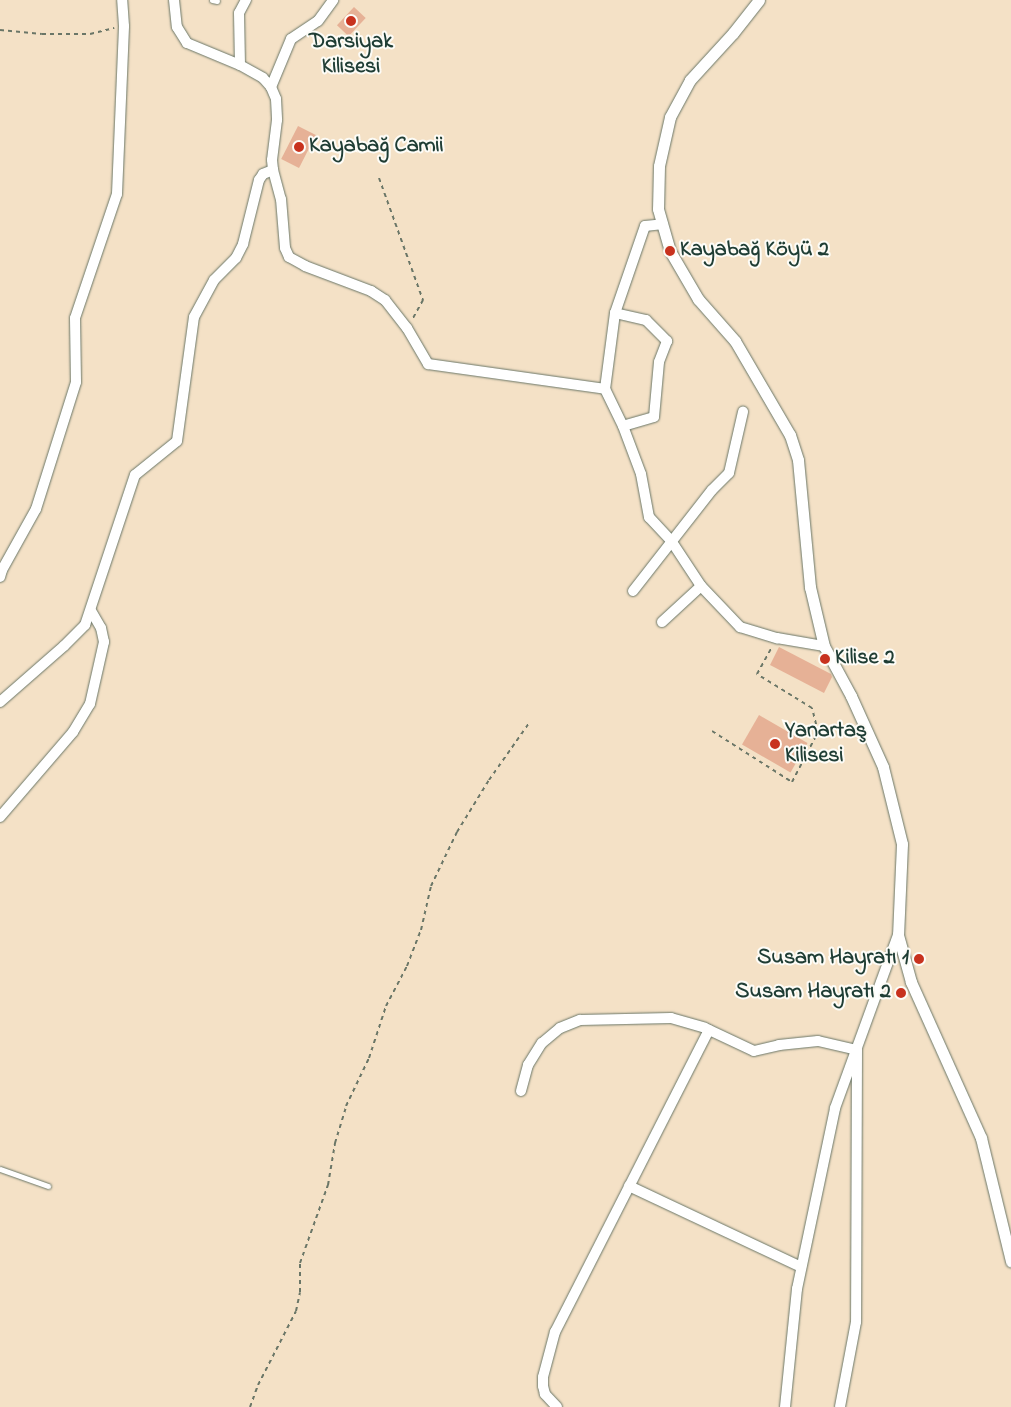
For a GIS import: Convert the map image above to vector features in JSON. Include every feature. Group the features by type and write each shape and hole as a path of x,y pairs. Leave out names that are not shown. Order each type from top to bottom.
{"street":[{"path":"0,577 36,508 76,382 75,318 117,194 124,26 122,0"},
{"path":"174,0 177,27 187,44 240,65 263,78 271,87 276,99 277,120 272,160 273,170 281,199 285,248 289,257 305,266 371,291 385,300 407,328 428,364 605,388"},
{"path":"240,65 239,13 246,0"},
{"path":"271,87 291,39 318,21 334,0"},
{"path":"758,0 733,33 690,80 670,117 659,166 658,208 670,251 698,299 735,341 790,435 798,460 810,587 824,646 851,696 883,766 902,844 898,935 835,1108 797,1289 785,1407"},
{"path":"0,702 85,625 135,475 176,441 194,317 208,288 236,258 243,244 259,180 263,174 273,170"},
{"path":"663,224 645,226 614,313 605,388 623,426 641,474 649,517 672,542 701,586 740,627 777,638 824,646"},
{"path":"614,313 646,320 667,341 659,362 654,417 623,426"},
{"path":"634,590 712,490 729,473 743,412"},
{"path":"662,622 701,586"},
{"path":"0,817 73,732 90,704 103,655 104,642 101,628 91,611"},
{"path":"898,935 911,982 981,1138 1011,1261"},
{"path":"520,1091 528,1065 542,1043 560,1028 580,1020 671,1018 709,1030 754,1052 779,1045 818,1040 857,1050"},
{"path":"557,1407 545,1394 543,1386 555,1332 709,1030"},
{"path":"840,1407 856,1322 857,1050"},
{"path":"629,1186 801,1267"}],"lane":[{"path":"0,1169 48,1186"}],"path":[{"path":"0,30 42,34 90,34 124,26"},
{"path":"380,178 423,300 407,328"},
{"path":"712,731 792,782 818,732 812,708 757,674 777,638"},
{"path":"250,1407 258,1385 296,1311 300,1292 300,1263 328,1185 335,1143 346,1106 369,1058 386,1006 407,966 422,930 431,886 461,825 489,780 529,723"}],"building":[{"path":"354,7 366,18 349,36 337,25"},
{"name":"Kayabağ Camii","path":"298,126 316,135 299,168 281,159"},
{"path":"779,647 831,674 832,677 824,693 770,665"},
{"name":"Yanartaş Kilisesi","path":"759,715 807,743 790,772 742,744"}],"place":[{"name":"Darsiyak Kilisesi","path":"351,21"},
{"name":"Kayabağ Camii","path":"299,147"},
{"name":"Kayabağ Köyü 2","path":"670,251"},
{"name":"Kilise 2","path":"825,659"},
{"name":"Yanartaş Kilisesi","path":"775,744"},
{"name":"Susam Hayratı 1","path":"919,959"},
{"name":"Susam Hayratı 2","path":"901,993"}]}
